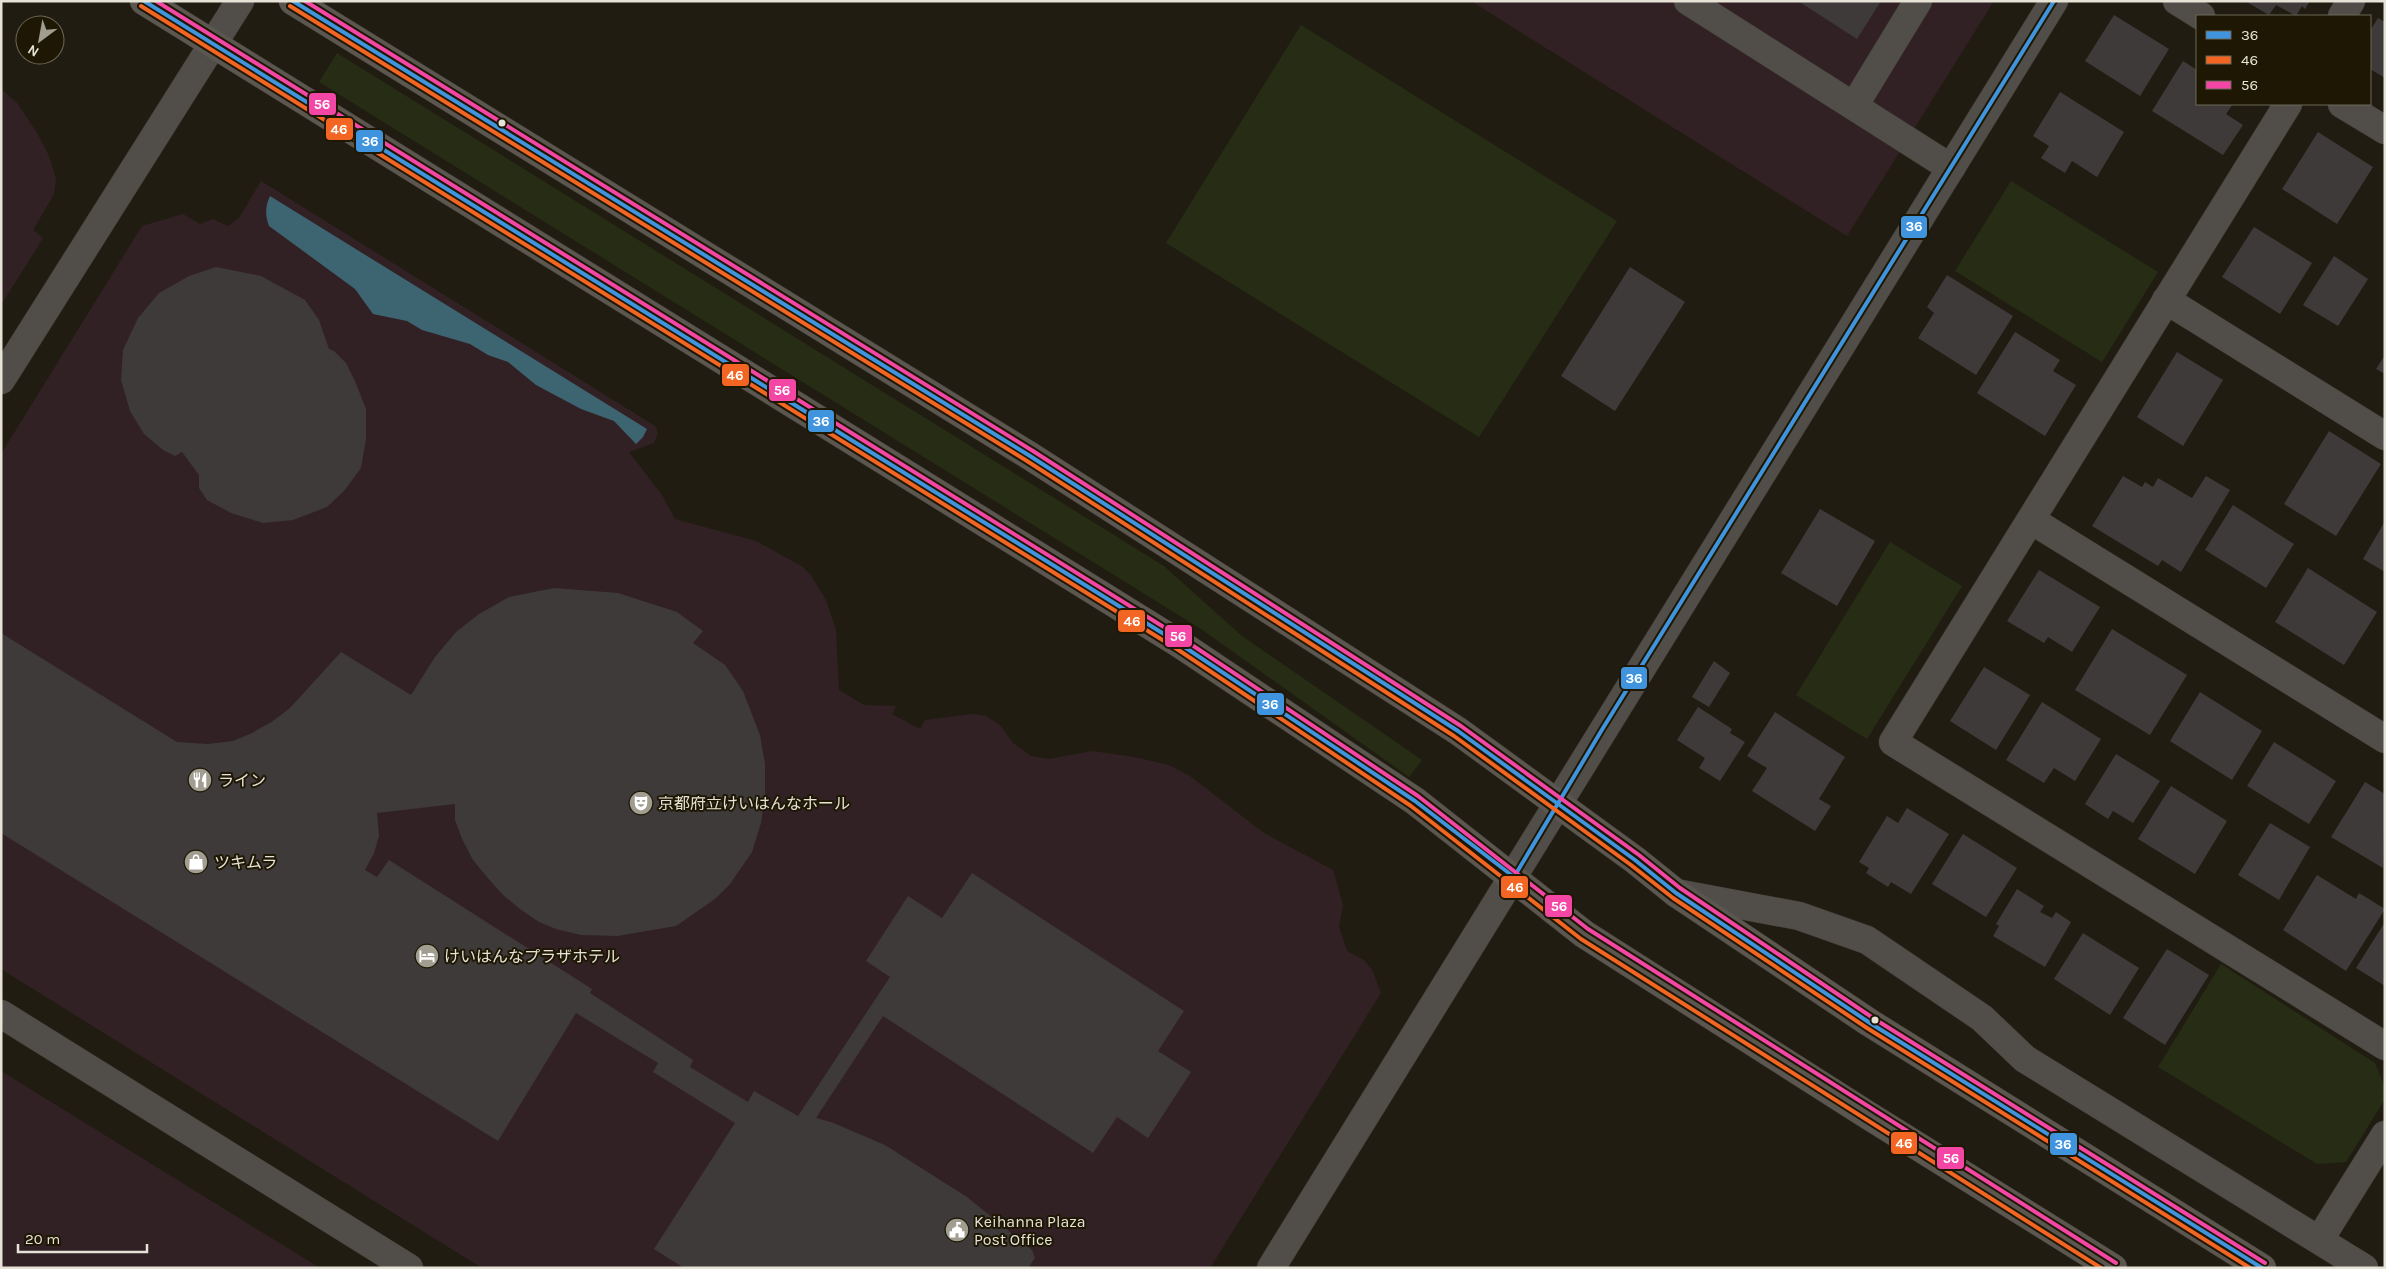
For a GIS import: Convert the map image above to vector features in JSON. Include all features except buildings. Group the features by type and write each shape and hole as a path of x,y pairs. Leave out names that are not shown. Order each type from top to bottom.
{"main road":[{"path":"144,1 1180,644 1414,801 1514,877 1584,934 1866,1114 2113,1268"},
{"path":"293,1 1030,456 1458,731 1559,804 1676,893 1870,1023 2262,1268"}],"street":[{"path":"1,380 240,1"},
{"path":"1688,1 1951,168"},
{"path":"1854,106 1918,1"},
{"path":"1271,1268 2054,1"},
{"path":"2177,1 2199,15"},
{"path":"2343,15 2351,1"},
{"path":"2287,105 1893,742 2385,1046"},
{"path":"2344,105 2385,130"},
{"path":"2166,300 2385,436"},
{"path":"2031,520 2385,739"},
{"path":"1676,893 1799,916 1867,940 1982,1018 2025,1059 2320,1239 2364,1268"},
{"path":"1,1014 409,1268"},
{"path":"2320,1239 2385,1135"}],"shaded area":[{"path":"1471,1 1994,1 1847,236"},
{"path":"1,89 17,103 37,133 49,156 56,179 54,194 33,230 43,238 1,305"},
{"path":"261,181 655,426 658,433 654,443 629,452 662,495 675,519 756,541 803,567 812,577 826,600 836,630 839,690 864,705 896,706 892,714 920,729 925,720 973,714 986,716 1000,725 1013,743 1031,756 1049,759 1092,751 1134,757 1169,765 1190,776 1264,833 1333,870 1343,905 1339,927 1347,951 1364,960 1372,970 1381,993 1210,1268 482,1268 1,969 1,454 142,226 183,214 200,224 213,219 228,226 239,218"},
{"path":"1,1071 320,1268 1,1268"}],"green space":[{"path":"1301,25 1617,221 1479,437 1166,243"},
{"path":"337,53 1164,566 1242,636 1422,760 1409,777 1201,629 319,82"},
{"path":"2011,181 2158,272 2102,362 1955,271"},
{"path":"1890,542 1962,586 1867,739 1796,695"},
{"path":"2221,964 2375,1063 2385,1087 2385,1099 2346,1162 2317,1164 2158,1067"}],"water":[{"path":"270,196 647,429 643,437 636,444 614,421 581,409 536,385 508,362 488,355 470,344 422,330 407,321 373,314 355,289 269,226 266,211"}],"transit line":[{"name":"36","path":"144,1 1180,644 1415,801 1514,877 1603,728 2054,1"},
{"name":"56","path":"156,1 1183,639 1418,796 1588,929 2116,1263"},
{"name":"36","path":"293,1 1030,456 1458,731 1635,860 1676,893 1870,1023 2262,1268"},
{"name":"56","path":"305,1 1033,451 1461,726 1639,855 1680,888 1873,1018 2265,1263"},
{"name":"46","path":"141,6 1177,649 1411,806 1581,939 2101,1268"},
{"name":"46","path":"290,6 1027,461 1454,736 1631,865 1673,898 1867,1028 2250,1268"}],"place":[{"name":"ライン","path":"200,780"},
{"name":"京都府立けいはんなホール","path":"641,803"},
{"name":"ツキムラ","path":"196,862"},
{"name":"けいはんなプラザホテル","path":"427,956"},
{"name":"Keihanna Plaza Post Office","path":"957,1230"}]}
